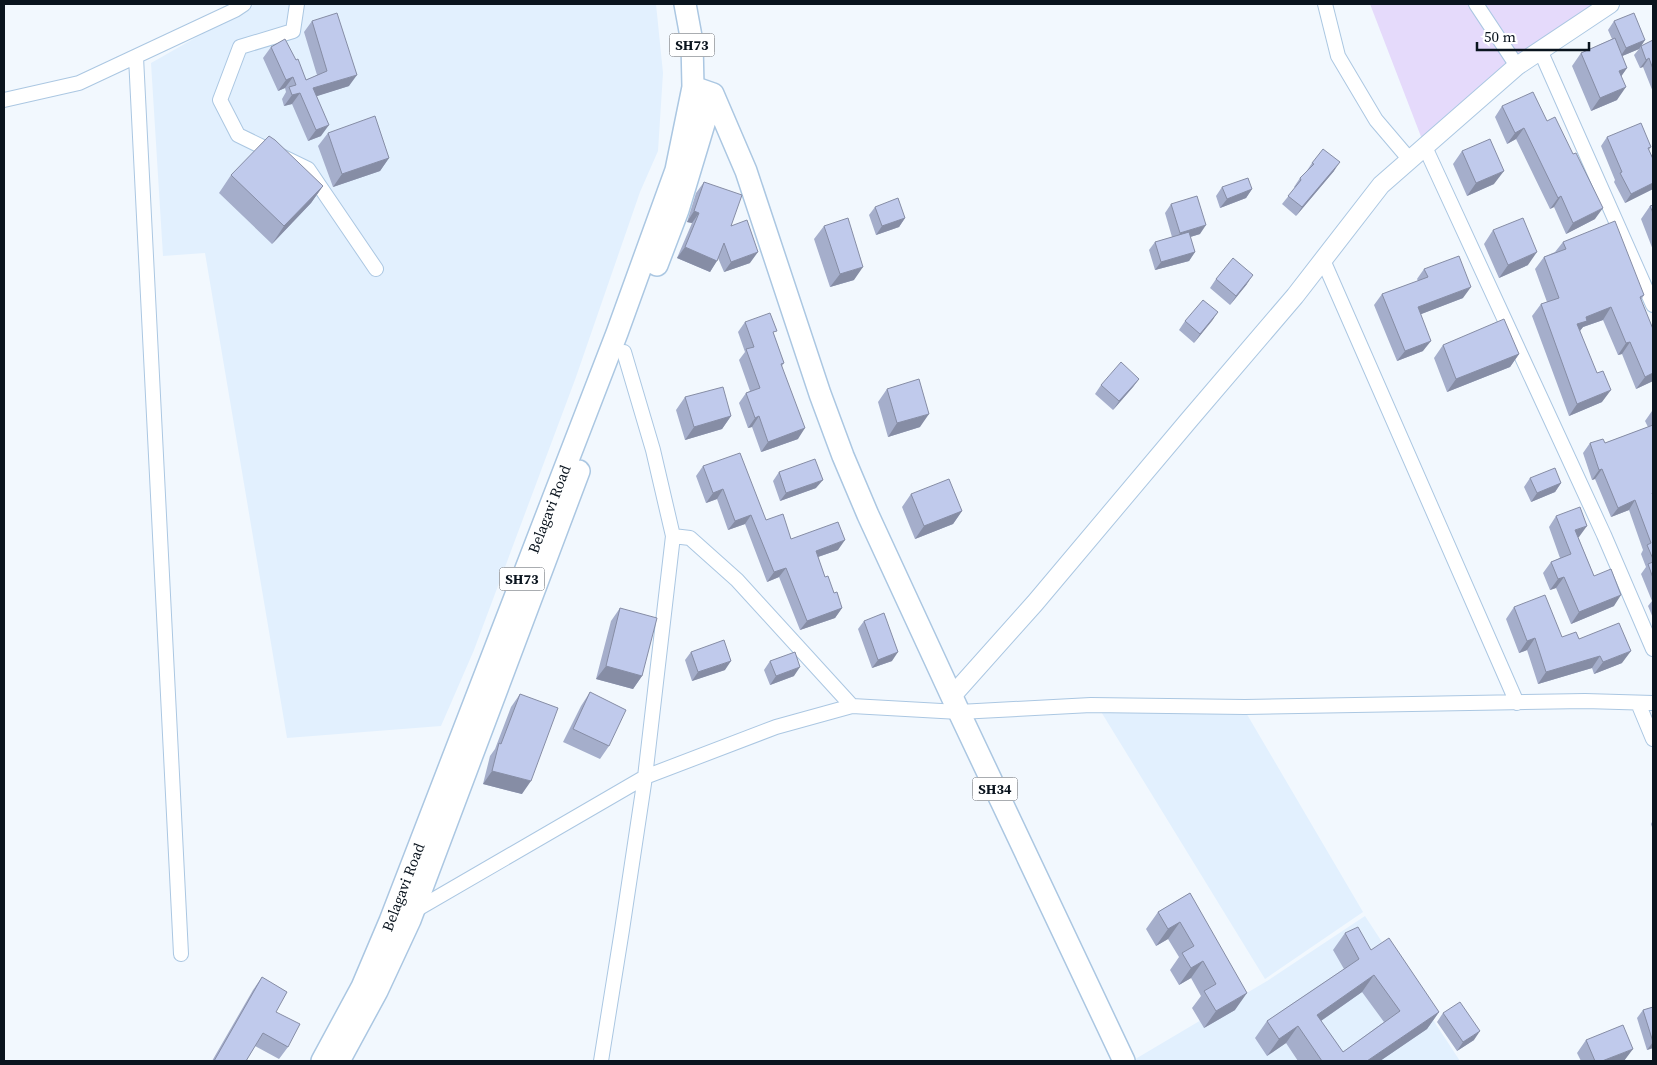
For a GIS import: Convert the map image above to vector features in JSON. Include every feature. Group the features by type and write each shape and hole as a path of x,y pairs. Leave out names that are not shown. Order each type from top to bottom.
{"main road":[{"name":"SH73","path":"685,4 692,42 693,87"},
{"path":"339,1061 376,991 414,911 678,210 713,94 693,87"},
{"name":"Belagavi Road","path":"322,1061 362,987 390,921 617,333 676,170 693,87"},
{"name":"SH34","path":"713,94 746,171 820,394 868,515 1124,1061"}],"street":[{"path":"4,100 79,83 235,10 244,4"},
{"path":"297,4 294,31 240,47 220,100 238,135 308,169 376,269"},
{"path":"1325,4 1338,56 1376,120 1410,160"},
{"path":"1476,4 1517,66"},
{"path":"955,704 1035,603 1296,296 1381,184 1517,66 1601,6"},
{"path":"1540,50 1653,305"},
{"path":"136,57 181,954"},
{"path":"1424,146 1604,535 1653,649"},
{"path":"1323,260 1517,702"},
{"path":"601,1061 645,777 673,536 653,450 624,352"},
{"path":"673,536 690,538 737,580 852,706"},
{"path":"414,911 645,777 776,727 852,706 955,704 1254,707 1586,701 1653,703"},
{"path":"1638,703 1653,739"}],"shaded area":[{"path":"255,4 656,4 663,73 658,151 640,192 576,377 474,650 441,726 287,738 205,253 163,256 151,63"},
{"path":"1370,4 1610,4 1425,147"},
{"path":"1100,710 1245,711 1363,912 1265,979"},
{"path":"1365,916 1460,1061 1132,1061 1267,981"}],"building":[{"path":"337,13 357,75 313,88 329,125 316,130 300,93 292,95 289,87 296,85 293,77 286,80 271,47 285,39 296,60 298,59 306,80 327,71 312,21"},
{"path":"1634,13 1645,40 1626,48 1614,21"},
{"path":"1615,38 1627,68 1619,71 1626,87 1600,98 1581,53"},
{"path":"1653,40 1653,69 1649,58 1646,60 1641,46"},
{"path":"1533,92 1547,121 1555,117 1573,154 1576,153 1603,208 1573,223 1561,196 1558,198 1524,128 1515,133 1502,106"},
{"path":"375,116 389,158 342,174 328,133"},
{"path":"1641,123 1651,147 1648,148 1653,159 1653,183 1631,194 1620,173 1622,172 1607,137"},
{"path":"269,136 323,186 284,226 231,175"},
{"path":"1490,139 1504,171 1476,183 1462,151"},
{"path":"1323,149 1340,162 1302,207 1288,196 1301,180 1300,178 1314,164 1312,163"},
{"path":"1248,178 1252,189 1227,199 1222,187"},
{"path":"704,182 742,195 731,226 747,220 758,252 731,262 724,243 717,261 685,247 699,213 694,211"},
{"path":"1197,196 1206,225 1180,233 1171,204"},
{"path":"898,198 905,218 882,226 875,207"},
{"path":"848,218 863,267 840,274 824,226"},
{"path":"1523,218 1537,252 1508,265 1493,230"},
{"path":"1615,221 1644,295 1640,297 1653,329 1653,373 1645,377 1630,342 1626,343 1611,307 1586,317 1587,321 1577,324 1597,373 1603,371 1611,390 1577,404 1541,304 1559,298 1544,257 1566,249 1563,242"},
{"path":"1189,232 1195,252 1161,262 1155,242"},
{"path":"1459,256 1471,287 1418,307 1431,341 1405,351 1382,294 1428,277 1424,269"},
{"path":"1233,258 1253,275 1236,296 1216,279"},
{"path":"1203,300 1218,312 1200,334 1185,321"},
{"path":"770,313 777,331 773,332 784,363 781,364 805,428 768,442 759,416 755,418 746,393 760,388 746,349 754,347 745,322"},
{"path":"1504,319 1519,354 1456,379 1443,345"},
{"path":"1121,362 1139,379 1119,401 1101,385"},
{"path":"919,379 929,414 897,423 887,389"},
{"path":"723,387 731,416 694,427 685,397"},
{"path":"1653,425 1653,559 1647,545 1651,543 1635,500 1618,508 1602,469 1599,470 1590,443 1603,439 1605,443"},
{"path":"740,453 766,520 783,514 791,539 838,522 845,540 816,551 825,577 828,576 834,593 837,592 842,608 807,621 786,568 774,572 751,515 735,521 723,489 713,493 703,466"},
{"path":"815,459 823,480 786,493 779,472"},
{"path":"1555,468 1561,483 1537,493 1530,478"},
{"path":"949,479 962,511 924,526 911,494"},
{"path":"1580,507 1587,526 1575,530 1594,576 1611,569 1621,595 1579,612 1564,577 1558,579 1551,562 1571,554 1556,516"},
{"path":"1653,562 1653,578 1648,564"},
{"path":"1545,595 1562,637 1576,632 1579,639 1619,623 1631,651 1603,662 1600,656 1546,672 1535,638 1527,641 1514,607"},
{"path":"620,608 657,618 642,676 606,666"},
{"path":"884,613 898,652 878,660 864,621"},
{"path":"724,640 731,661 698,672 691,652"},
{"path":"795,652 800,667 776,676 770,661"},
{"path":"590,692 626,710 609,746 573,729"},
{"path":"520,694 558,708 531,781 492,771 499,743 501,744"},
{"path":"1190,893 1247,993 1216,1011 1204,991 1216,984 1203,961 1191,968 1182,953 1194,946 1180,922 1168,929 1158,912"},
{"path":"1358,927 1371,950 1389,938 1439,1012 1367,1061 1322,1061 1298,1026 1279,1039 1267,1021 1359,959 1345,933","holes":["1374,975 1400,1011 1343,1052 1317,1015"]},
{"path":"262,977 287,992 276,1012 300,1024 288,1047 263,1033 246,1061 214,1061"},
{"path":"1460,1002 1480,1031 1463,1042 1443,1013"},
{"path":"1653,1007 1653,1042 1643,1010"},
{"path":"1623,1025 1633,1049 1602,1061 1595,1061 1586,1040"}]}
